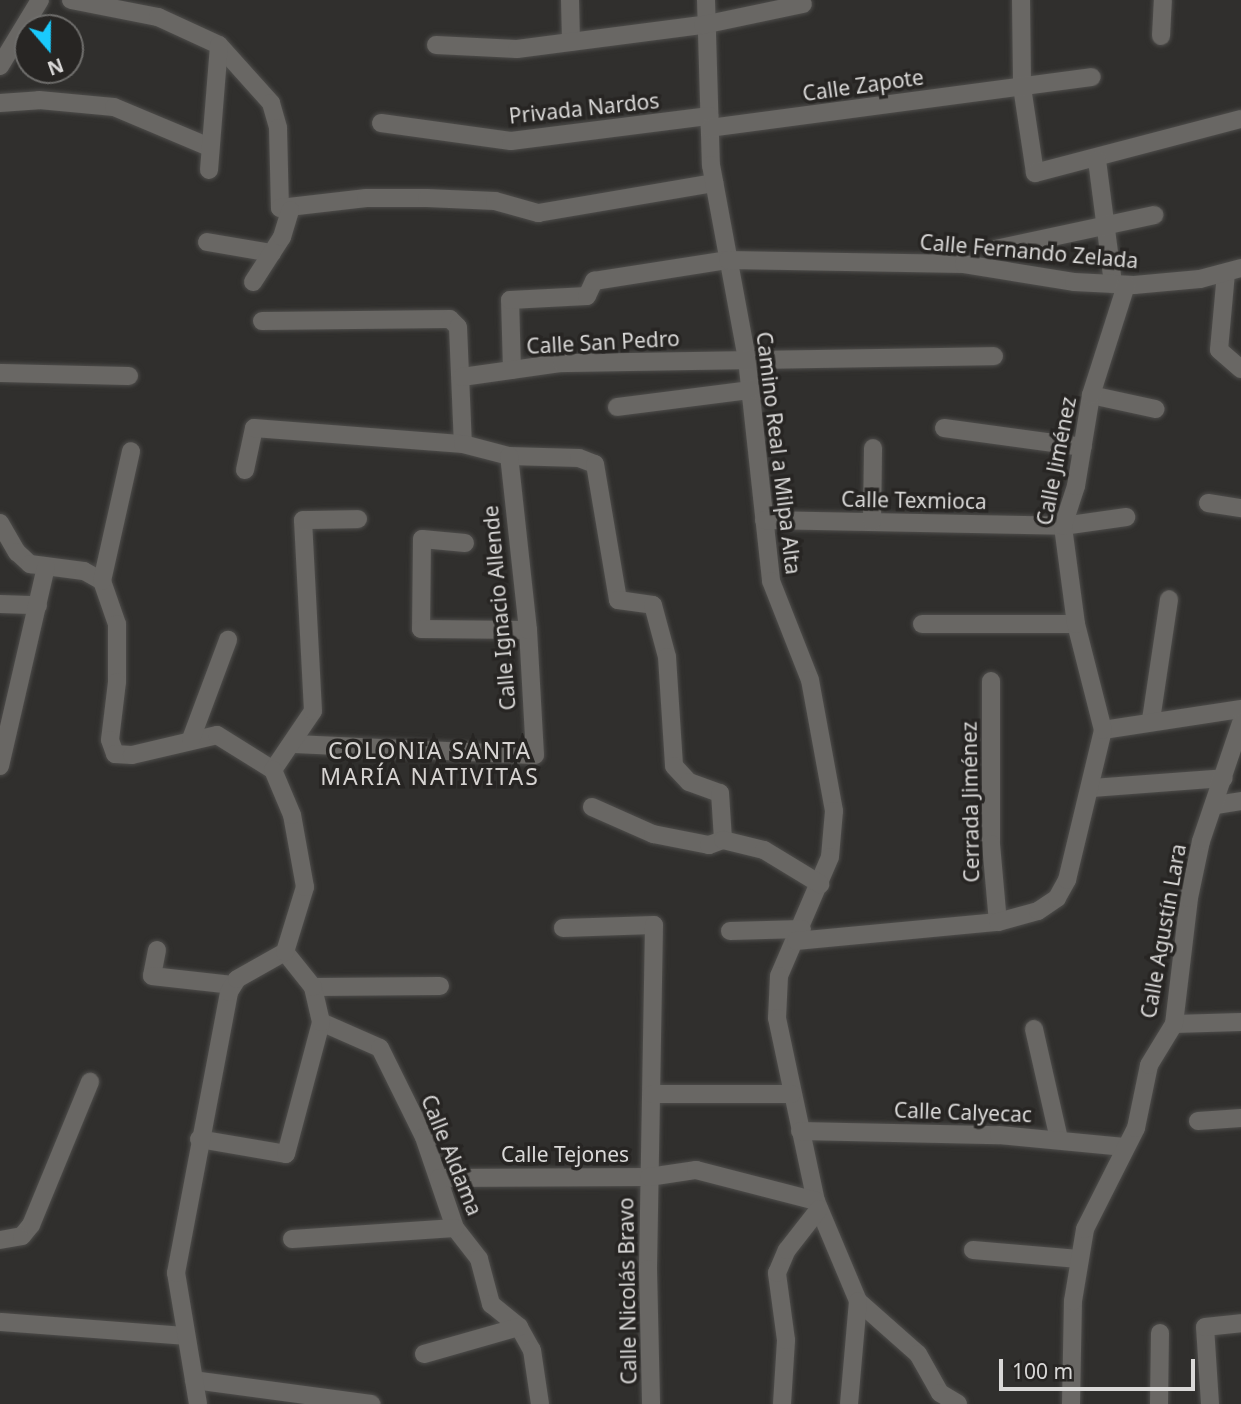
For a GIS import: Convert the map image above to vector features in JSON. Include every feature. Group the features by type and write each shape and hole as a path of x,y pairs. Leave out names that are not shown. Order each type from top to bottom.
{"street":[{"path":"0,66 40,0"},
{"path":"71,0 166,19 219,45 271,103 278,128 282,237 253,282"},
{"path":"166,19 167,0"},
{"path":"570,0 571,43"},
{"name":"Camino Real a Milpa Alta","path":"706,0 704,25 714,183 747,359 771,581 810,680 834,811 834,836 820,884 775,992 792,1094 817,1205 858,1301"},
{"path":"1021,0 1022,86 1035,173 1097,160 1241,119"},
{"path":"1161,36 1163,0"},
{"path":"436,45 517,49 571,43 704,25 803,4"},
{"path":"209,170 219,45"},
{"name":"Calle Zapote","path":"709,122 1092,77"},
{"path":"0,103 39,100 114,107 209,147"},
{"name":"Privada Nardos","path":"381,124 511,141 709,122"},
{"name":"Calle Jiménez","path":"1097,160 1119,284 1091,395 1083,447 1063,526 1076,624 1103,730"},
{"path":"283,207 366,198 427,198 495,201 538,213 714,183"},
{"path":"996,249 1154,215"},
{"path":"207,242 272,253"},
{"name":"Calle Fernando Zelada","path":"512,370 510,300 587,296 594,281 728,260 964,264 1119,284 1233,270"},
{"path":"1233,270 1219,350 1241,369"},
{"path":"262,321 450,319 458,327 463,444"},
{"name":"Calle San Pedro","path":"462,377 562,363 994,356"},
{"path":"0,373 129,376"},
{"path":"617,407 750,390"},
{"path":"1091,395 1155,409"},
{"path":"246,470 254,428 463,444 509,456 579,458 595,464 618,600 653,605 667,657 674,766 689,782 720,793 723,840"},
{"path":"944,428 1083,447"},
{"path":"872,522 873,448"},
{"path":"131,451 102,581 117,624 112,749 121,756 132,755 191,739 218,735 273,770 292,815 305,887 285,952 232,985 152,976 157,950"},
{"name":"Calle Ignacio Allende","path":"293,744 535,755 528,630 509,456"},
{"path":"1208,503 1241,508"},
{"name":"Calle Texmioca","path":"764,520 1063,526 1126,517"},
{"path":"273,770 313,711 303,520 358,519"},
{"path":"0,523 17,552 30,564 85,571 102,581"},
{"path":"465,543 422,539 421,629 528,630"},
{"path":"0,766 46,567"},
{"path":"1151,720 1169,599"},
{"path":"0,604 38,606"},
{"path":"922,624 1076,624"},
{"path":"191,739 228,640"},
{"name":"Cerrada Jiménez","path":"991,681 991,844 998,922"},
{"path":"730,931 799,935 998,922 1038,911 1056,898 1067,880 1092,788 1103,730 1151,720 1241,709"},
{"name":"Calle Agustín Lara","path":"1071,1404 1070,1343 1085,1229 1136,1128 1149,1065 1174,1024 1189,898 1201,841 1216,805 1241,723"},
{"path":"1092,788 1224,778"},
{"path":"1216,805 1241,801"},
{"path":"592,807 653,834 709,845 723,840 764,850 820,884"},
{"name":"Calle Nicolás Bravo","path":"563,928 654,925 649,1177 651,1404"},
{"path":"199,1139 286,1154 321,1022 313,987 285,952"},
{"path":"198,1404 176,1273 199,1139 232,985"},
{"path":"313,987 440,986"},
{"name":"Calle Aldama","path":"321,1022 380,1048 439,1178 441,1197 455,1228 480,1259 491,1304 519,1327 532,1350 540,1404"},
{"path":"1174,1024 1241,1022"},
{"path":"1034,1029 1059,1139"},
{"path":"0,1240 22,1236 31,1226 90,1082"},
{"path":"652,1094 792,1094"},
{"path":"1198,1121 1241,1118"},
{"name":"Calle Calyecac","path":"800,1131 1059,1139 1125,1147"},
{"name":"Calle Tejones","path":"439,1178 649,1177 696,1170 817,1205"},
{"path":"782,1404 786,1340 777,1273 787,1250 817,1205"},
{"path":"292,1239 455,1228"},
{"path":"973,1250 1079,1259"},
{"path":"849,1404 858,1301"},
{"path":"858,1301 918,1354 940,1393 958,1404"},
{"path":"0,1322 185,1336"},
{"path":"1210,1404 1205,1327 1241,1322"},
{"path":"424,1354 519,1327"},
{"path":"1159,1404 1160,1333"},
{"path":"194,1380 370,1404"}],"district":[{"name":"COLONIA SANTA MARÍA NATIVITAS","path":"430,763"}]}
